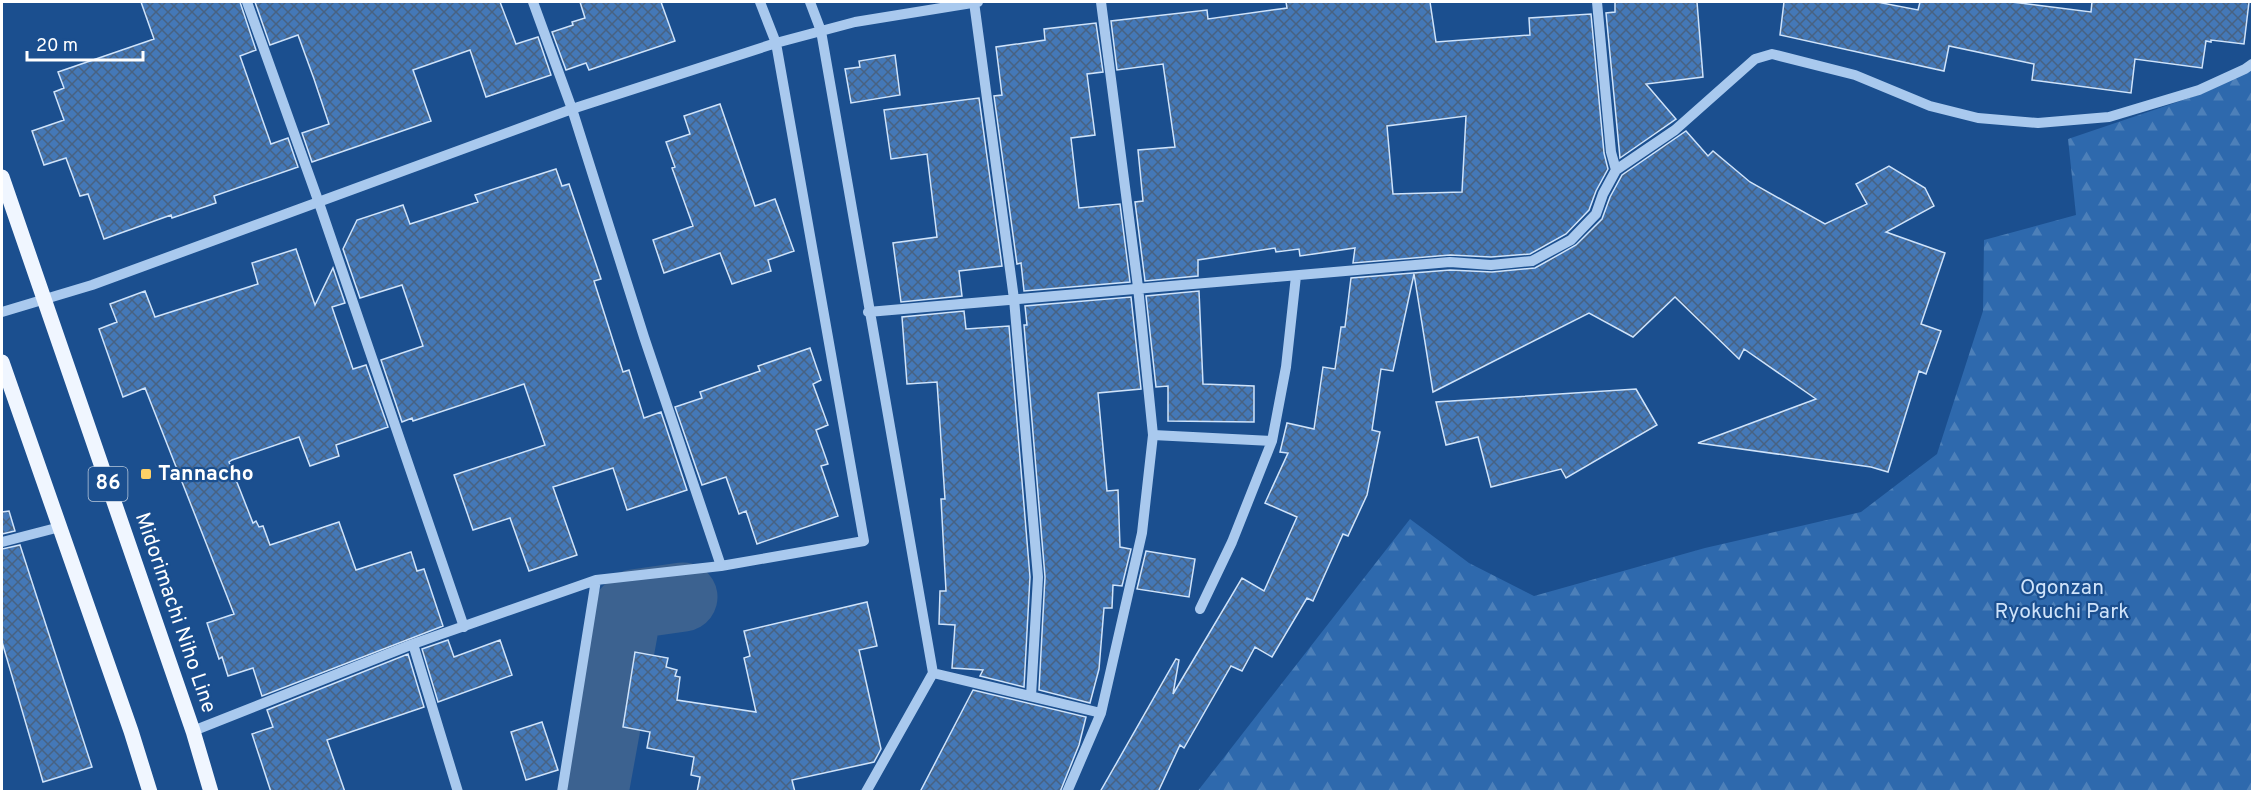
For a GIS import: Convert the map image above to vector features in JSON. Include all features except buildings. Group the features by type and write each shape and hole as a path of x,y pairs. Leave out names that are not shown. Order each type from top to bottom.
{"main road":[{"name":"Midorimachi Niho Line","path":"2,177 193,731 211,792"},
{"path":"2,362 131,731 150,792"}],"street":[{"path":"247,2 319,203 464,627"},
{"path":"533,2 572,109 644,338 721,566"},
{"path":"193,731 414,644 596,580 721,566 864,541 776,43 760,2"},
{"path":"810,2 821,31 868,312 933,673 866,792"},
{"path":"2,312 92,285 572,109 776,43 855,22 975,2 1014,298 1038,577 1031,696"},
{"path":"1067,792 1101,713 1142,533 1153,435 1138,287 1101,2"},
{"path":"1598,2 1611,152 1617,170"},
{"path":"868,312 1450,262 1491,265 1532,261 1571,240 1596,214 1603,194 1617,170 1675,130 1755,59 1772,54 1855,75 1930,106 1978,118 2038,123 2109,117 2199,90 2253,64"},
{"path":"1200,609 1232,542 1272,441 1286,367 1296,276"},
{"path":"1153,435 1272,441"},
{"path":"2,542 60,527"},
{"path":"562,792 596,580"},
{"path":"414,644 458,792"},
{"path":"933,673 1101,713"}],"green space":[{"name":"Ogonzan Ryokuchi Park","path":"2252,69 2252,791 1197,792 1410,519 1469,563 1534,596 1705,548 1861,512 1937,454 1983,311 1984,240 2076,215 2068,139 2204,93"}],"waterway":[{"path":"594,792 627,611 634,604 683,597"}],"place":[{"name":"Tannacho","path":"146,474"}]}
